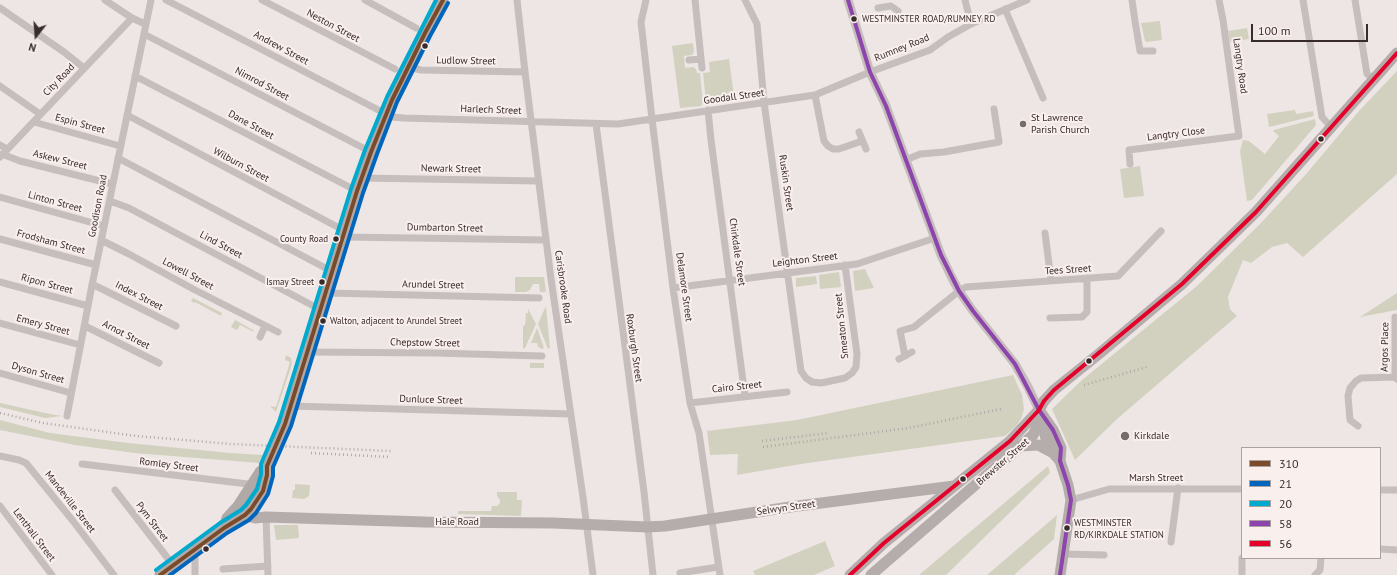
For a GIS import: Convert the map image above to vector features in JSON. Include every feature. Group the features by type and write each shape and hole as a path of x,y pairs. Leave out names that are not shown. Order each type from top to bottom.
{"highway":[{"path":"245,510 252,486 260,472 269,462 279,440 291,406 327,293 357,191 371,152 386,114 408,67 443,0"},
{"path":"160,575 224,528 245,510 265,487 269,462"}],"main road":[{"path":"1052,453 1046,439 1039,410 1044,401 1054,390 1182,284 1256,212 1397,53"},
{"path":"1039,410 1053,430 1061,448 1060,461 1071,500 1060,575"},
{"name":"Brewster Street","path":"871,575 1033,435 1037,427 1039,410"},
{"name":"Brewster Street","path":"850,575 884,543 1010,441 1039,410"},
{"path":"1021,446 1038,446 1052,453 1060,461"},
{"name":"Selwyn Street","path":"647,527 665,526 790,507 954,486"},
{"path":"925,490 932,498 930,506"},
{"name":"Hale Road","path":"245,510 266,517 425,522 587,524 647,527"}],"street":[{"path":"105,0 132,18 145,24"},
{"name":"Goodison Road","path":"66,416 112,184 151,0"},
{"name":"Andrew Street","path":"166,0 386,114"},
{"name":"Neston Street","path":"262,0 395,69"},
{"path":"365,0 416,28"},
{"name":"Carisbrooke Road","path":"517,0 546,240 593,575"},
{"name":"Delamore Street","path":"646,0 641,22 673,288 690,402 699,433 710,519 720,575"},
{"path":"695,0 702,68"},
{"name":"Ruskin Street","path":"745,0 757,24 764,102 801,371"},
{"path":"848,0 870,72 886,106 941,255 959,291 972,311 1015,364 1039,410"},
{"path":"965,0 971,24"},
{"name":"Rumney Road","path":"870,72 930,50 948,37 971,24 1026,0"},
{"path":"1132,0 1134,21 1140,51 1153,50"},
{"name":"Langtry Road","path":"1219,0 1239,136"},
{"path":"1303,0 1322,117 1331,127"},
{"path":"1356,0 1367,74 1374,79"},
{"path":"878,8 891,3 898,11"},
{"path":"0,8 64,52 84,68"},
{"path":"1005,9 1043,98"},
{"name":"City Road","path":"3,153 132,18"},
{"name":"Nimrod Street","path":"144,34 371,152"},
{"path":"689,60 701,59"},
{"name":"Ludlow Street","path":"408,67 421,70 525,72"},
{"name":"Goodall Street","path":"596,124 618,124 815,95 870,72"},
{"name":"Dane Street","path":"135,76 357,191"},
{"path":"0,86 40,114"},
{"path":"815,95 824,141 828,146 832,149 839,149 862,141"},
{"path":"906,160 920,154 944,152 999,142 994,109"},
{"name":"Chirkdale Street","path":"708,110 745,396"},
{"name":"Harlech Street","path":"386,114 398,118 596,124"},
{"name":"Wilburn Street","path":"127,116 344,234"},
{"name":"Espin Street","path":"34,122 120,146"},
{"name":"Roxburgh Street","path":"596,124 653,575"},
{"path":"859,132 866,149"},
{"name":"Langtry Close","path":"1130,164 1130,150 1239,136"},
{"name":"Askew Street","path":"0,145 3,153 20,161 112,184"},
{"path":"118,158 333,272"},
{"name":"Newark Street","path":"362,178 539,181"},
{"name":"Linton Street","path":"0,197 104,226"},
{"name":"Lind Street","path":"110,200 129,208 321,310"},
{"name":"Tees Street","path":"959,291 966,287 1118,276 1161,231"},
{"path":"1045,233 1051,280"},
{"name":"Dumbarton Street","path":"344,234 546,240"},
{"name":"Leighton Street","path":"673,288 857,264 935,238"},
{"name":"Frodsham Street","path":"0,239 96,265"},
{"name":"Lowell Street","path":"101,240 278,332"},
{"name":"Smeaton Street","path":"801,371 806,378 812,382 821,383 845,378 852,373 856,367 857,354 845,265"},
{"path":"1050,318 1082,317 1087,312 1087,278"},
{"name":"Ripon Street","path":"0,282 88,306"},
{"name":"Index Street","path":"92,284 176,326"},
{"path":"912,352 902,358 900,331 914,327 959,291"},
{"name":"Arundel Street","path":"327,293 538,298"},
{"name":"Argos Place","path":"1358,426 1350,420 1348,396 1350,388 1361,378 1396,378 1395,317"},
{"name":"Emery Street","path":"0,323 80,345"},
{"name":"Arnot Street","path":"85,326 158,363"},
{"path":"260,337 266,326"},
{"name":"Chepstow Street","path":"308,352 542,356"},
{"name":"Dyson Street","path":"0,373 71,393"},
{"name":"Cairo Street","path":"690,402 787,392"},
{"name":"Dunluce Street","path":"291,406 571,414"},
{"name":"Mandeville Street","path":"0,456 26,463 114,575"},
{"name":"Romley Street","path":"82,464 248,484 252,486"},
{"path":"1171,542 1178,488"},
{"name":"Marsh Street","path":"1071,500 1109,489 1241,489"},
{"name":"Pym Street","path":"115,490 173,565"},
{"path":"1381,490 1397,490"},
{"name":"Lenthall Street","path":"0,506 52,575"},
{"path":"266,517 268,575"},
{"path":"194,550 195,575"},
{"path":"1381,550 1397,550"},
{"path":"1063,554 1104,555"},
{"path":"1242,559 1242,575"},
{"path":"1315,575 1320,570 1321,559"},
{"path":"223,570 268,566"},
{"path":"680,573 718,567"}],"green space":[{"path":"1160,21 1162,40 1145,41 1141,23"},
{"path":"1247,28 1249,39 1230,42 1228,31"},
{"path":"693,43 694,52 692,55 684,56 685,68 693,67 696,69 697,73 700,73 703,103 701,106 680,108 672,46"},
{"path":"729,59 734,96 732,98 706,102 703,73 710,72 709,62"},
{"path":"1397,71 1397,174 1303,257 1287,243 1272,247 1251,263 1243,260 1228,297 1230,309 1237,316 1117,419 1075,460 1052,409 1082,380 1197,286 1261,223 1307,173 1359,111"},
{"path":"1295,110 1296,114 1313,111 1314,116 1269,127 1267,114"},
{"path":"1315,119 1316,125 1252,200 1247,201 1240,151 1243,140 1249,141 1265,154 1279,136 1273,131 1274,130"},
{"path":"1140,166 1144,196 1124,198 1120,169"},
{"path":"865,269 874,288 855,291 853,271"},
{"path":"839,272 841,287 820,289 819,275"},
{"path":"816,276 817,284 796,287 796,278"},
{"path":"515,277 544,277 546,292 540,292 539,284 533,284 530,290 526,292 515,292"},
{"path":"1397,293 1397,310 1360,317"},
{"path":"193,298 222,313 221,316 195,302 194,303 191,301"},
{"path":"546,307 550,348 548,349 538,324"},
{"path":"528,309 536,324 525,348 523,349 523,326 525,325 526,313 528,313"},
{"path":"235,320 254,332 240,325 237,330 231,327"},
{"path":"537,328 544,348 542,349 538,347 537,343 531,343"},
{"path":"286,355 291,358 292,364 276,412 270,406 276,407 290,362 285,360"},
{"path":"530,363 544,363 544,368 530,368"},
{"path":"1013,375 1022,395 1024,409 1021,419 1005,436 801,464 737,475 738,454 710,455 707,431 797,420"},
{"path":"0,403 62,416 45,418 0,407"},
{"path":"0,420 50,433 128,443 263,455 259,463 135,453 75,445 0,430"},
{"path":"1048,466 1050,473 946,575 919,575"},
{"path":"295,484 310,485 309,496 304,499 292,498 293,490 295,490"},
{"path":"497,492 517,492 517,500 522,500 521,516 458,514 458,511 491,511 492,506 497,506 500,503"},
{"path":"1057,515 1054,539 1014,575 987,575"},
{"path":"274,525 298,525 299,538 276,540"},
{"path":"825,541 835,566 814,575 755,575 753,571"}],"railway":[{"path":"1084,385 1147,367"},
{"path":"763,447 909,428 1001,409"},
{"path":"0,413 43,423 136,436 231,444 391,451"},
{"path":"762,441 828,433"},
{"path":"311,453 391,457"}],"transit line":[{"name":"20","path":"156,570 220,523 241,510 257,489 261,474 261,464 279,422 351,189 365,150 387,97 436,0"},
{"name":"310","path":"160,575 224,528 245,515 263,491 267,475 267,466 285,424 357,191 371,152 392,100 443,0"},
{"name":"58","path":"848,0 870,72 886,106 941,255 959,291 1015,364 1039,410 1053,430 1061,448 1060,461 1071,500 1060,575"},
{"name":"21","path":"170,575 227,533 249,520 256,513 268,494 273,476 273,467 291,426 363,193 377,154 397,102 448,3"},
{"name":"56","path":"850,575 884,543 1010,441 1039,410 1044,401 1054,390 1182,284 1256,212 1397,53"}],"place":[{"name":"WESTMINSTER ROAD/RUMNEY RD","path":"854,19"},
{"name":"St Lawrence Parish Church","path":"1023,124"},
{"name":"County Road","path":"336,239"},
{"name":"Ismay Street","path":"322,282"},
{"name":"Walton, adjacent to Arundel Street","path":"323,321"},
{"name":"Kirkdale","path":"1125,436"},
{"name":"WESTMINSTER RD/KIRKDALE STATION","path":"1067,528"}]}
